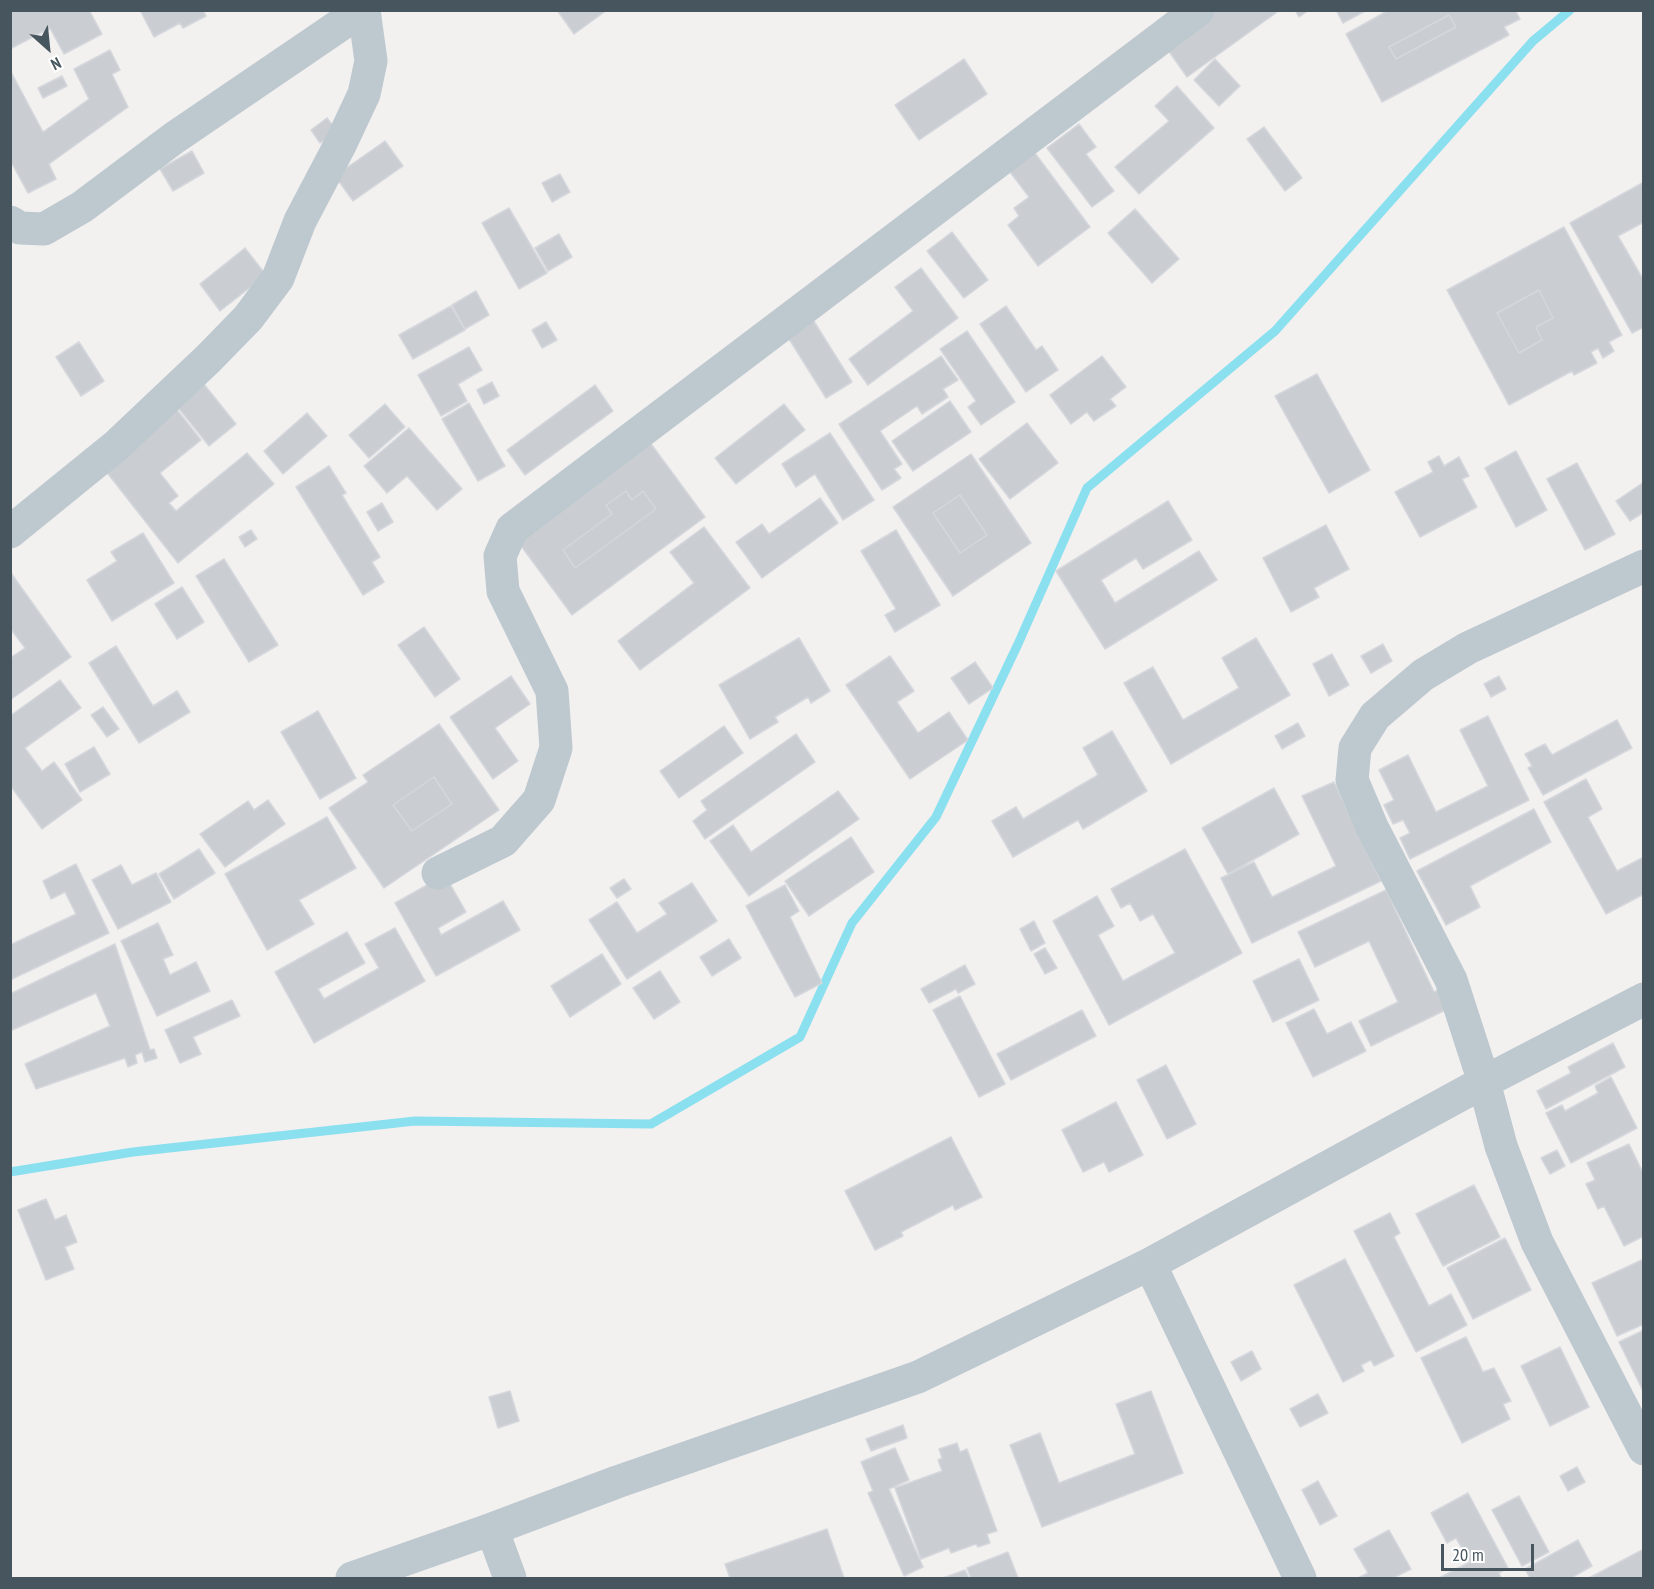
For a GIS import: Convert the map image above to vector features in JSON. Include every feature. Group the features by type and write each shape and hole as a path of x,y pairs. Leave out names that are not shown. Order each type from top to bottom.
{"street":[{"path":"10,222 20,228 44,229 82,207 174,138 363,10 371,61 364,94 300,221 278,278 248,318 208,359 117,445 10,532"},
{"path":"438,873 503,841 538,800 556,748 552,691 503,591 500,556 512,529 1198,10"},
{"path":"1643,1448 1537,1242 1501,1146 1484,1082 1451,980 1372,827 1352,780 1355,748 1375,716 1423,675 1468,648 1644,566"},
{"path":"351,1578 918,1377 1150,1263 1484,1082 1644,999"},
{"path":"1150,1263 1300,1578"},
{"path":"492,1529 510,1578"}],"building":[{"path":"16,10 89,10 102,34 64,54 50,28 10,49 10,13"},
{"path":"140,10 203,10 206,16 183,28 180,23 154,37"},
{"path":"557,10 607,10 574,34"},
{"path":"1209,10 1280,10 1187,77 1163,43"},
{"path":"1295,10 1309,10 1299,17"},
{"path":"1336,10 1367,10 1343,23"},
{"path":"1389,10 1515,10 1520,19 1504,27 1509,35 1382,102 1346,34","holes":["1449,15 1456,27 1396,59 1389,47"]},
{"path":"1449,15 1456,27 1396,59 1389,47"},
{"path":"110,50 120,70 112,74 128,107 49,164 56,179 28,193 10,160 10,70 43,132 89,99 74,69"},
{"path":"964,59 987,94 919,140 895,105"},
{"path":"1215,59 1240,86 1219,106 1194,80"},
{"path":"62,76 67,86 43,98 38,88"},
{"path":"1177,86 1214,128 1139,194 1115,167 1169,121 1155,106"},
{"path":"327,118 337,131 320,143 311,130"},
{"path":"1079,124 1096,147 1086,154 1114,191 1092,207 1047,148"},
{"path":"1264,127 1302,178 1285,191 1247,139"},
{"path":"385,141 403,166 353,201 335,176"},
{"path":"1032,149 1090,227 1038,266 1008,225 1019,216 1014,208 1029,197 1007,168"},
{"path":"192,151 204,173 173,191 160,169"},
{"path":"560,174 570,192 552,202 542,183"},
{"path":"1644,182 1644,222 1618,236 1644,281 1644,327 1632,333 1570,223"},
{"path":"509,208 547,273 519,289 482,223"},
{"path":"1135,209 1179,259 1152,283 1108,233"},
{"path":"1564,227 1622,335 1609,342 1614,351 1603,358 1598,348 1591,352 1597,363 1574,375 1572,371 1509,405 1447,290","holes":["1539,290 1553,318 1536,327 1542,340 1519,353 1497,313"]},
{"path":"952,232 988,280 964,298 927,251"},
{"path":"559,234 572,257 548,271 535,248"},
{"path":"245,248 266,275 220,311 200,284"},
{"path":"921,268 958,318 868,385 849,359 913,311 895,287"},
{"path":"1539,290 1553,318 1536,327 1542,340 1519,353 1497,313"},
{"path":"476,291 489,315 465,329 452,305"},
{"path":"451,306 465,330 413,359 399,335"},
{"path":"1006,306 1036,350 1042,346 1058,370 1026,392 980,324"},
{"path":"810,315 852,382 826,398 784,331"},
{"path":"546,322 557,340 542,348 532,330"},
{"path":"967,331 1015,402 981,425 968,407 976,401 940,349"},
{"path":"79,342 104,381 81,396 56,357"},
{"path":"469,347 482,370 458,384 467,401 441,416 418,375"},
{"path":"941,356 958,380 943,389 948,397 922,414 917,406 880,431 902,464 894,469 901,478 882,490 839,424"},
{"path":"1102,356 1126,387 1110,399 1116,406 1094,421 1087,412 1071,424 1050,395"},
{"path":"1317,374 1370,470 1329,493 1275,396"},
{"path":"492,382 499,396 484,404 477,390"},
{"path":"203,383 236,424 209,446 176,405"},
{"path":"595,385 613,411 525,475 507,450"},
{"path":"950,401 971,432 913,471 892,441"},
{"path":"469,403 505,466 478,481 442,419"},
{"path":"385,404 405,427 369,458 349,435"},
{"path":"784,404 805,430 736,484 715,458"},
{"path":"174,406 201,440 160,473 178,496 169,503 176,511 247,453 274,484 178,563 101,465"},
{"path":"307,413 327,436 283,474 264,451"},
{"path":"1027,423 1058,463 1010,499 979,459"},
{"path":"409,428 462,489 437,510 407,476 387,493 364,466"},
{"path":"830,433 874,500 843,520 815,474 796,487 782,464"},
{"path":"646,437 705,517 572,615 513,535","holes":["626,491 632,500 643,491 656,509 575,568 563,550 612,514 606,505"]},
{"path":"1516,451 1547,510 1516,527 1485,468"},
{"path":"971,454 1031,543 953,596 893,507","holes":["960,495 987,535 960,553 933,513"]},
{"path":"1439,456 1444,466 1459,457 1469,476 1462,479 1477,507 1420,537 1395,492 1433,472 1428,462"},
{"path":"1577,463 1615,534 1585,550 1547,479"},
{"path":"329,466 346,493 342,495 380,557 372,562 384,582 363,595 296,487"},
{"path":"1644,482 1644,512 1630,521 1616,501"},
{"path":"626,491 632,500 643,491 656,509 575,568 563,550 612,514 606,505"},
{"path":"960,495 987,535 960,553 933,513"},
{"path":"820,498 838,523 762,578 736,542 762,524 769,534"},
{"path":"1168,501 1192,540 1143,569 1136,558 1101,580 1115,603 1199,551 1217,580 1105,649 1056,571"},
{"path":"382,503 393,522 378,531 367,512"},
{"path":"1326,525 1349,569 1314,588 1319,597 1291,612 1263,558"},
{"path":"704,527 750,588 640,670 618,641 694,583 670,552"},
{"path":"251,530 257,539 245,547 239,537"},
{"path":"896,530 940,605 895,632 885,615 896,609 861,551"},
{"path":"143,533 174,583 112,621 87,580 117,561 111,552"},
{"path":"224,559 278,645 249,662 196,576"},
{"path":"11,573 71,657 10,700 10,658 25,648 10,628"},
{"path":"182,587 204,622 177,639 155,604"},
{"path":"424,627 460,679 435,697 398,645"},
{"path":"799,638 830,691 811,703 808,697 775,717 778,722 750,739 719,685"},
{"path":"1256,638 1290,695 1171,764 1124,683 1153,667 1183,720 1239,688 1222,658"},
{"path":"1383,644 1392,661 1371,673 1361,656"},
{"path":"116,646 153,706 177,691 190,712 139,743 89,663"},
{"path":"1332,654 1349,685 1329,696 1313,664"},
{"path":"890,656 914,691 897,702 918,733 949,712 968,740 910,779 846,685"},
{"path":"975,662 993,688 969,704 951,678"},
{"path":"511,676 530,704 495,728 518,761 493,779 450,717"},
{"path":"1499,676 1506,689 1491,697 1484,684"},
{"path":"60,680 81,708 25,748 42,771 54,762 82,800 42,829 10,785 10,716"},
{"path":"103,707 119,729 107,737 91,715"},
{"path":"318,711 356,778 320,799 281,732"},
{"path":"1488,716 1529,800 1410,859 1400,838 1410,833 1403,820 1393,824 1384,805 1394,800 1379,770 1408,755 1436,812 1488,786 1460,730"},
{"path":"1617,720 1632,748 1543,795 1528,768 1532,766 1525,754 1545,744 1552,755"},
{"path":"1298,723 1305,736 1282,749 1275,736"},
{"path":"439,724 499,810 384,888 329,808 368,782 363,775","holes":["434,777 452,804 412,831 393,805"]},
{"path":"724,726 743,753 679,798 660,771"},
{"path":"1112,731 1147,791 1083,829 1078,820 1013,857 992,821 1016,807 1023,819 1098,775 1083,748"},
{"path":"796,734 815,762 705,839 693,821 707,810 701,801"},
{"path":"94,747 110,774 80,792 65,764"},
{"path":"434,777 452,804 412,831 393,805"},
{"path":"1586,779 1602,809 1588,817 1617,871 1644,857 1644,894 1606,914 1544,802"},
{"path":"1334,782 1381,881 1252,943 1221,878 1254,862 1272,897 1336,866 1302,796"},
{"path":"1274,788 1299,834 1228,874 1202,828"},
{"path":"838,791 859,819 749,896 710,841 733,825 751,852"},
{"path":"268,800 285,824 225,867 200,834 248,801 254,810"},
{"path":"1534,809 1551,842 1470,886 1480,907 1446,925 1417,871"},
{"path":"327,817 356,868 299,900 314,924 267,950 225,874"},
{"path":"851,837 874,872 809,916 785,881"},
{"path":"199,849 215,873 174,899 159,874"},
{"path":"1185,849 1242,953 1109,1025 1053,921 1097,896 1114,926 1098,935 1123,981 1175,953 1153,914 1140,921 1130,903 1121,908 1111,889"},
{"path":"76,864 109,933 10,980 10,945 76,914 65,892 51,899 43,881"},
{"path":"121,865 132,885 156,873 171,902 118,929 92,880"},
{"path":"445,875 466,912 438,928 441,935 503,901 520,930 436,976 395,903"},
{"path":"624,879 631,889 617,898 610,888"},
{"path":"692,883 717,921 627,979 589,920 617,902 637,933 667,914 659,903"},
{"path":"785,885 799,911 790,917 822,983 795,997 746,906"},
{"path":"1386,890 1434,992 1446,986 1456,1005 1371,1046 1359,1021 1398,1002 1369,941 1315,967 1298,932"},
{"path":"1034,921 1045,943 1031,951 1020,929"},
{"path":"158,923 173,955 163,959 170,975 196,962 210,991 157,1016 121,941"},
{"path":"395,928 425,981 314,1043 275,972 347,932 365,963 318,989 324,999 379,968 365,944"},
{"path":"729,939 741,958 712,976 700,957"},
{"path":"115,944 150,1050 154,1049 157,1058 145,1062 142,1052 135,1055 137,1063 128,1067 125,1058 36,1089 25,1064 110,1026 96,993 10,1031 10,994"},
{"path":"1045,948 1057,968 1045,974 1034,954"},
{"path":"602,954 621,984 570,1017 551,986"},
{"path":"1299,959 1319,1000 1273,1022 1253,981"},
{"path":"965,965 975,984 958,993 956,989 929,1003 921,989"},
{"path":"660,971 680,1002 654,1019 633,988"},
{"path":"960,996 1005,1084 979,1097 933,1010"},
{"path":"232,1000 240,1016 193,1037 201,1054 180,1063 165,1030"},
{"path":"1314,1009 1327,1034 1351,1022 1366,1051 1313,1077 1286,1023"},
{"path":"1082,1010 1096,1036 1011,1080 997,1054"},
{"path":"1613,1043 1625,1067 1546,1109 1537,1091 1571,1073 1568,1067"},
{"path":"1166,1065 1196,1124 1167,1139 1137,1080"},
{"path":"1611,1077 1637,1128 1571,1163 1546,1113 1562,1105 1565,1111 1598,1093 1595,1086"},
{"path":"1116,1102 1143,1155 1109,1172 1104,1162 1083,1172 1062,1130"},
{"path":"951,1137 982,1197 955,1210 953,1205 901,1232 903,1236 875,1250 845,1191"},
{"path":"1629,1144 1644,1175 1644,1236 1624,1246 1604,1206 1598,1209 1586,1184 1595,1180 1587,1163"},
{"path":"1557,1150 1565,1166 1550,1174 1541,1158"},
{"path":"1474,1185 1500,1237 1443,1266 1416,1214"},
{"path":"46,1199 55,1220 66,1215 77,1242 65,1247 74,1269 46,1280 18,1210"},
{"path":"1390,1213 1400,1233 1394,1237 1429,1306 1451,1294 1467,1325 1416,1352 1354,1231"},
{"path":"1505,1238 1531,1290 1473,1319 1447,1268"},
{"path":"1345,1259 1394,1356 1374,1366 1371,1360 1361,1365 1364,1371 1343,1382 1294,1285"},
{"path":"1644,1259 1644,1324 1617,1336 1592,1283"},
{"path":"1644,1330 1644,1393 1619,1342"},
{"path":"1466,1337 1483,1372 1494,1368 1511,1401 1503,1404 1510,1419 1462,1443 1421,1358"},
{"path":"1560,1347 1589,1407 1550,1426 1521,1366"},
{"path":"1252,1351 1261,1369 1241,1381 1231,1362"},
{"path":"510,1391 519,1421 498,1428 489,1397"},
{"path":"1151,1391 1183,1473 1042,1527 1010,1445 1040,1433 1059,1483 1135,1454 1116,1404"},
{"path":"1318,1394 1328,1413 1300,1427 1290,1409"},
{"path":"903,1425 907,1438 871,1451 866,1439"},
{"path":"957,1443 960,1452 967,1449 997,1531 987,1534 990,1543 978,1547 976,1544 951,1553 949,1548 921,1559 895,1488 942,1471 938,1460 942,1458 939,1449"},
{"path":"895,1448 909,1480 889,1489 923,1567 904,1576 868,1493 873,1491 861,1462"},
{"path":"1577,1467 1585,1482 1568,1491 1560,1476"},
{"path":"1318,1481 1337,1516 1320,1525 1302,1490"},
{"path":"1468,1493 1508,1568 1499,1573 1501,1578 1439,1578 1470,1562 1456,1538 1447,1543 1431,1513"},
{"path":"1519,1496 1549,1552 1522,1566 1492,1510"},
{"path":"827,1529 844,1578 730,1578 725,1564"},
{"path":"1389,1530 1411,1569 1393,1578 1358,1578 1368,1573 1354,1549"},
{"path":"1578,1540 1592,1566 1571,1578 1530,1578 1525,1569"},
{"path":"1644,1549 1644,1578 1589,1578"},
{"path":"1008,1552 1018,1578 971,1578 967,1568"},
{"path":"965,1570 969,1578 943,1578"}],"waterway":[{"path":"10,1172 133,1152 415,1121 651,1124 800,1037 852,923 936,817 1018,644 1087,488 1275,331 1533,41 1570,10"}]}
